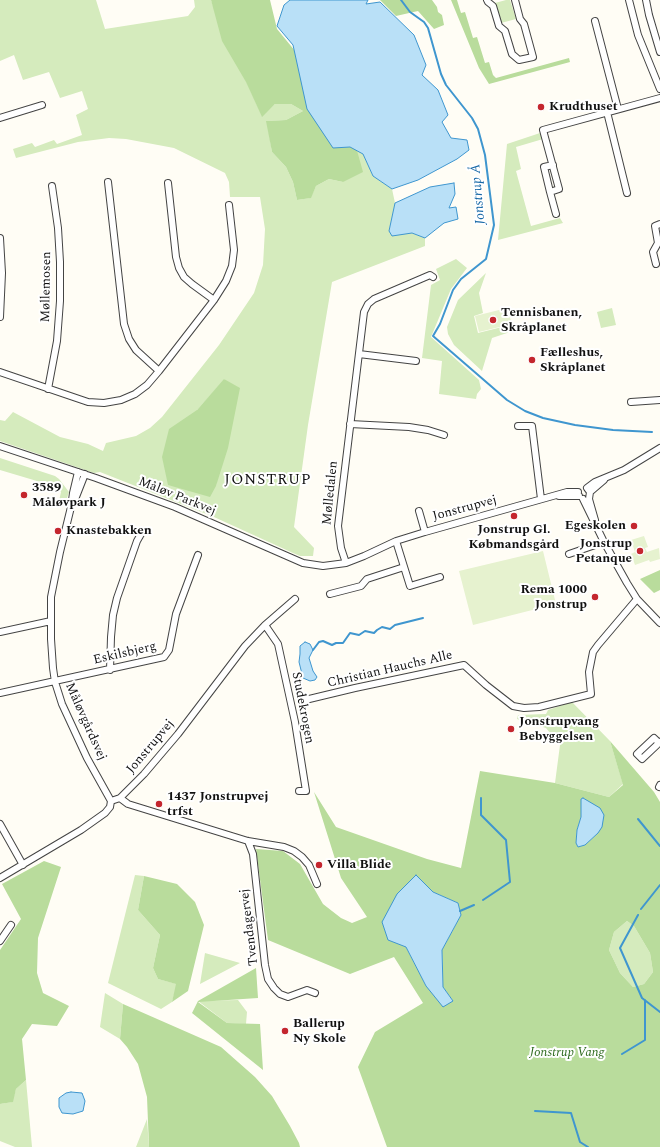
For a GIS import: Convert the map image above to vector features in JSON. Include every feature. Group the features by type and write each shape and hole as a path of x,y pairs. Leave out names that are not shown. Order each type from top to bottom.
{"street":[{"path":"487,0 493,6 500,26 505,31 512,54 520,60 533,57 524,24 520,19 515,0"},
{"path":"629,0 638,35 660,89"},
{"path":"646,0 660,52"},
{"path":"594,21 618,109"},
{"path":"550,192 559,189 543,130 660,98"},
{"path":"0,118 42,105"},
{"path":"607,112 627,193"},
{"path":"553,165 544,167 556,214"},
{"path":"108,182 124,324 128,339 136,350 160,371"},
{"path":"168,183 176,256 179,268 184,277 214,300"},
{"name":"Møllemosen","path":"48,389 57,341 60,301 58,228 52,186"},
{"path":"0,372 88,402 104,403 121,400 136,394 160,371 214,300 226,281 232,266 234,250 228,205"},
{"path":"656,264 653,252 658,242 655,226 660,224"},
{"path":"0,238 2,273 0,317"},
{"name":"Mølledalen","path":"346,563 341,548 338,526 364,312 368,304 374,299 430,275 433,277"},
{"path":"359,354 416,361"},
{"path":"631,402 660,400"},
{"path":"350,424 409,427 428,430 444,435"},
{"path":"518,426 532,426 541,500"},
{"name":"Måløv Parkvej","path":"0,446 85,474 175,507 303,563 323,566 346,563"},
{"name":"Jonstrupvej","path":"346,563 396,541 425,532 567,492 584,494 595,482 624,470 660,448"},
{"name":"Måløvgårdsvej","path":"78,472 51,597 53,668 59,695 74,731 111,801"},
{"name":"Måløvgårdsvej","path":"71,507 78,494 85,474"},
{"path":"584,494 594,514 595,524 604,542 637,599 660,623"},
{"path":"419,511 425,532"},
{"path":"110,670 111,630 117,598 137,541 141,534"},
{"path":"396,541 410,586 440,577"},
{"path":"569,554 604,542"},
{"name":"Eskilsbjerg","path":"0,693 164,657 169,650 176,614 198,555"},
{"path":"330,594 361,586 367,579 404,567"},
{"name":"Jonstrupvej","path":"111,801 120,798 144,774 178,734 245,646 265,625 295,599"},
{"name":"Christian Hauchs Alle","path":"305,700 370,684 464,665 489,688 513,706 524,708 539,707 591,694 589,672 593,652 637,599"},
{"path":"0,632 51,621"},
{"name":"Studekrogen","path":"265,625 278,644 295,722 306,791 299,791"},
{"path":"120,798 128,804 248,841 284,847 294,851 309,865 317,884"},
{"path":"0,878 81,830 105,813 110,806 111,801"},
{"path":"0,824 23,865"},
{"name":"Tvendagervej","path":"248,841 253,854 265,965 268,979 280,994 288,997 308,990 315,993"},
{"path":"0,941 11,925"}],"green space":[{"path":"0,0 96,0 105,29 188,16 195,7 194,0 211,0 217,17 262,116 275,104 291,104 303,111 286,120 267,121 272,152 286,167 293,182 297,200 310,198 316,186 329,179 343,182 357,150 363,154 373,176 392,189 395,203 389,231 412,233 425,238 425,246 332,282 308,425 294,527 314,548 313,556 300,556 214,517 100,472 94,473 0,441 0,420 5,421 13,412 60,437 88,444 103,451 106,443 136,436 150,428 162,417 219,345 254,293 263,265 265,229 260,197 230,197 229,182 225,173 174,148 126,139 109,138 78,142 16,158 13,149 32,143 35,147 54,140 57,144 82,135 76,115 88,109 82,91 60,98 49,72 23,80 14,55 0,61","holes":["225,379 216,486 197,410"]},
{"path":"211,0 270,0 277,29 300,57 356,147 363,172 343,182 329,179 316,186 311,198 297,200 293,182 286,167 272,152 266,121 286,120 303,111 291,104 275,104 262,117 246,82 222,41"},
{"path":"380,0 432,0 437,7 438,12 442,15 444,25 434,29 418,11 396,16"},
{"path":"451,0 457,0 461,13 465,12 473,38 477,37 485,63 489,62 493,75 496,78 569,58 570,62 489,84 479,68"},
{"path":"510,0 516,19 501,23 495,3"},
{"path":"540,133 543,139 516,147 521,169 516,171 531,226 560,218 563,223 498,240 507,144"},
{"path":"456,259 467,268 451,289 431,337 479,380 481,389 477,394 476,399 439,394 442,361 422,358 431,285 440,280 436,269"},
{"path":"486,273 479,293 483,313 474,316 478,333 510,325 513,331 492,338 482,371 454,345 448,334 447,327 458,300"},
{"name":"Tennisbanen, Skråplanet","path":"507,308 512,324 479,332 475,316"},
{"path":"612,308 616,325 601,328 597,312"},
{"path":"224,379 240,388 228,448 216,486 210,497 168,485 162,457 169,429 197,410"},
{"path":"0,458 55,476 69,492 65,504 59,501 61,492 57,487 0,470"},
{"name":"Jonstrup Petanque","path":"644,536 648,547 645,548 647,552 659,548 660,559 650,562 649,560 635,565 631,554 635,552 631,540"},
{"path":"543,551 556,604 473,625 459,571"},
{"path":"660,570 660,590 654,593 640,579"},
{"path":"572,702 610,741 623,784 609,797 555,783 560,745 546,728 517,719 518,715 546,714 548,710"},
{"name":"Jonstrup Vang","path":"610,741 654,792 660,802 660,1147 387,1147 358,1067 375,1032 423,1003 394,957 350,974 268,940 256,849 283,851 300,864 323,904 341,918 352,923 367,917 341,878 314,792 336,827 427,859 461,868 480,771 555,783 609,797 623,785","holes":["583,798 598,833 585,845 578,847 576,842 577,830 581,817 581,799","416,875 433,892 458,903 461,915 442,950 443,987 453,1001 426,986 406,947","627,921 634,926 650,953 653,972 644,984 633,987 620,973 609,950 614,932"]},
{"path":"44,861 61,867 38,938 37,973 43,993 69,1006 57,1026 32,1024 22,1039 26,1080 16,1089 13,1102 0,1104 0,950 21,919 2,884"},
{"path":"135,875 144,876 138,910 160,935 153,968 158,979 177,984 172,1002 161,1009 108,983"},
{"path":"144,876 177,884 195,902 204,925 188,991 172,1002 176,984 158,979 153,968 160,935 138,910"},
{"path":"627,921 634,926 650,953 653,972 644,984 633,987 620,973 609,950 614,932"},
{"path":"205,953 240,963 200,984"},
{"path":"256,968 258,998 198,1002 227,1023 260,1024 263,1070 192,1013 198,1001"},
{"path":"105,993 123,1004 120,1039 100,1027"},
{"path":"238,1000 247,1012 246,1024 227,1023 198,1001"},
{"path":"123,1004 221,1047 255,1077 272,1096 290,1126 300,1147 149,1147 147,1097 138,1064 120,1039"},
{"path":"26,1080 32,1147 15,1147 0,1141 0,1104 12,1102 16,1089"},
{"path":"147,1119 149,1147 136,1147"}],"water":[{"path":"290,0 368,0 366,4 380,2 414,35 426,65 422,75 438,90 448,115 442,122 451,138 467,140 469,150 457,159 418,180 392,189 373,176 363,154 350,147 333,148 307,109 293,45 277,26 284,5"},
{"path":"454,183 455,194 449,208 456,207 458,219 444,223 425,238 412,233 392,236 389,231 395,203 430,187"},
{"path":"305,642 310,644 313,650 309,658 313,671 317,677 315,680 310,681 303,678 299,662 300,646"},
{"path":"583,798 600,808 604,815 602,827 598,833 585,845 578,847 576,843 577,830 581,817 581,799"},
{"path":"416,875 433,892 458,903 461,915 442,950 443,987 453,1001 443,1007 426,986 406,947 388,940 382,922 397,894"},
{"path":"66,1093 82,1093 85,1101 83,1111 73,1114 62,1113 59,1107 59,1098"}],"waterway":[{"name":"Jonstrup Å","path":"401,0 410,12 424,22 428,28 441,74 446,85 472,118 478,129 485,155 494,225 486,259 461,279 453,290 440,324 433,336 507,400 525,411 543,418 575,425 613,430 652,432"},
{"path":"313,650 319,642 323,641 332,645 336,643 343,643 350,633 359,635 365,631 374,633 382,627 390,629 395,625 423,618"},
{"path":"481,798 481,815 506,840 510,882 483,900"},
{"path":"638,819 660,846"},
{"path":"641,909 660,885"},
{"path":"460,911 474,905"},
{"path":"638,915 620,948 642,998 660,1012"},
{"path":"622,1054 645,1040 645,1000"},
{"path":"535,1111 571,1113 580,1142 588,1147"}],"place":[{"name":"Krudthuset","path":"541,107"},
{"name":"Tennisbanen, Skråplanet","path":"493,320"},
{"name":"Fælleshus, Skråplanet","path":"532,360"},
{"name":"3589 Måløvpark J","path":"24,495"},
{"name":"Jonstrup Gl. Købmandsgård","path":"514,516"},
{"name":"Egeskolen","path":"634,526"},
{"name":"Knastebakken","path":"58,531"},
{"name":"Jonstrup Petanque","path":"640,551"},
{"name":"Rema 1000 Jonstrup","path":"595,597"},
{"name":"Jonstrupvang Bebyggelsen","path":"511,729"},
{"name":"1437 Jonstrupvej trfst","path":"159,804"},
{"name":"Villa Blide","path":"319,865"},
{"name":"Ballerup Ny Skole","path":"285,1031"}],"district":[{"name":"JONSTRUP","path":"268,481"}]}
